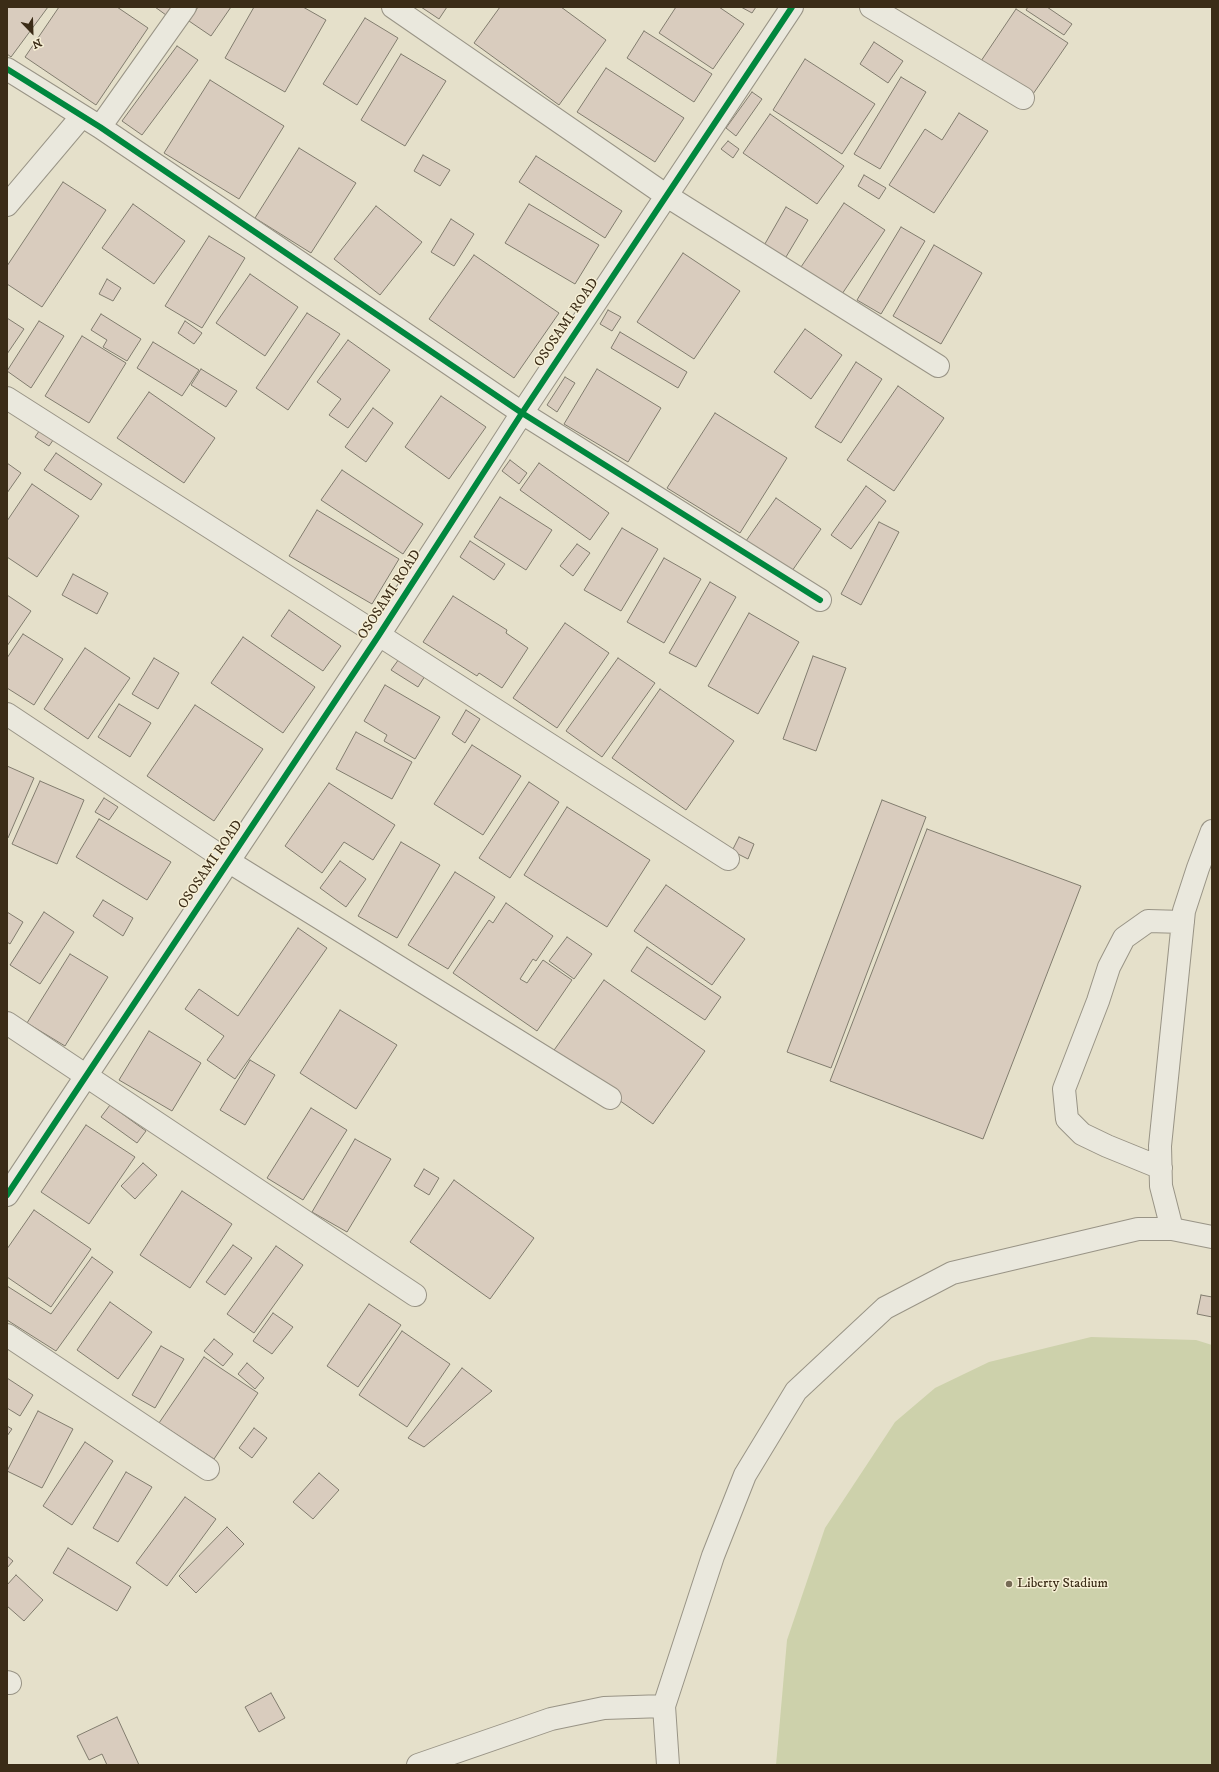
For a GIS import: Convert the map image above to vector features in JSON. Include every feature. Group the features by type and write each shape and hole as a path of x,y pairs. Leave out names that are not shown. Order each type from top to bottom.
{"street":[{"path":"100,127 185,7"},
{"path":"393,7 666,196 938,366"},
{"name":"OSOSAMI ROAD","path":"7,1195 379,634 522,413 792,7"},
{"path":"871,7 1023,98"},
{"path":"7,69 100,127 522,413 820,600"},
{"path":"7,205 82,116"},
{"path":"7,398 379,634 728,859"},
{"path":"7,714 228,861 610,1098"},
{"path":"1172,1229 1161,1186 1160,1146 1184,911 1212,831"},
{"path":"1160,1168 1082,1134 1067,1119 1064,1089 1098,1000 1108,967 1124,938 1148,921 1183,922"},
{"path":"7,1023 415,1295"},
{"path":"668,1765 664,1706 713,1556 745,1476 796,1391 885,1308 952,1273 1138,1229 1172,1229 1212,1237"},
{"path":"7,1335 208,1469"},
{"path":"418,1765 551,1719 604,1708 664,1706"}],"green space":[{"name":"Liberty Stadium","path":"1091,1337 1196,1340 1212,1345 1212,1765 776,1765 787,1640 825,1528 895,1422 935,1388 989,1362"}],"building":[{"path":"7,7 48,7 11,57 7,54"},
{"path":"59,7 117,7 148,28 96,105 25,57"},
{"path":"155,7 172,7 166,15"},
{"path":"198,7 231,7 211,36 189,21"},
{"path":"254,7 303,7 326,20 285,92 225,58"},
{"path":"421,7 447,7 439,19"},
{"path":"500,7 561,7 606,40 559,105 474,43"},
{"path":"676,7 719,7 744,24 713,69 659,33"},
{"path":"741,7 756,7 752,13"},
{"path":"1028,7 1047,7 1072,24 1064,35 1026,10"},
{"path":"1016,9 1068,43 1033,94 981,61"},
{"path":"365,18 398,38 357,105 323,84"},
{"path":"644,31 712,74 694,102 627,58"},
{"path":"874,42 903,61 888,83 860,64"},
{"path":"177,46 198,60 142,135 122,121"},
{"path":"401,54 446,81 405,146 361,120"},
{"path":"805,59 875,104 842,154 773,110"},
{"path":"606,68 684,118 655,162 577,112"},
{"path":"901,77 926,92 880,169 854,154"},
{"path":"210,80 284,126 239,199 164,153"},
{"path":"752,92 762,99 736,136 726,128"},
{"path":"959,113 988,131 934,213 889,185 925,129 942,140"},
{"path":"770,114 844,166 817,204 743,153"},
{"path":"728,141 739,149 733,158 721,149"},
{"path":"299,148 356,183 311,253 255,218"},
{"path":"423,155 450,170 440,186 414,171"},
{"path":"536,156 622,211 605,238 519,182"},
{"path":"864,175 886,188 879,199 858,186"},
{"path":"63,182 106,210 42,307 7,284 7,266"},
{"path":"844,203 885,230 842,294 801,267"},
{"path":"133,204 185,241 154,284 102,248"},
{"path":"529,204 599,245 575,284 505,243"},
{"path":"376,206 422,242 380,295 334,259"},
{"path":"786,207 808,220 783,262 762,249"},
{"path":"451,219 474,234 454,266 431,252"},
{"path":"901,227 925,241 881,314 857,300"},
{"path":"209,236 245,258 202,328 165,306"},
{"path":"934,245 982,273 941,344 893,316"},
{"path":"683,253 740,291 694,359 637,322"},
{"path":"474,255 559,313 514,378 429,319"},
{"path":"250,274 298,307 265,356 216,323"},
{"path":"107,279 121,288 113,301 99,294"},
{"path":"608,310 621,317 612,331 600,324"},
{"path":"307,313 340,334 288,410 256,388"},
{"path":"101,314 141,339 127,361 103,347 107,340 91,330"},
{"path":"7,318 24,329 7,354"},
{"path":"39,321 64,336 31,388 7,371"},
{"path":"185,321 202,333 194,344 178,333"},
{"path":"805,329 842,355 811,399 774,372"},
{"path":"620,332 687,372 678,388 611,348"},
{"path":"82,336 126,363 89,423 45,396"},
{"path":"348,340 390,370 348,428 329,415 341,399 317,382"},
{"path":"153,342 199,370 182,396 137,368"},
{"path":"856,362 882,379 841,443 815,427"},
{"path":"201,369 237,391 226,407 191,385"},
{"path":"597,369 661,408 628,462 564,424"},
{"path":"565,377 575,383 557,412 547,405"},
{"path":"898,386 944,418 894,491 847,460"},
{"path":"149,392 215,438 184,483 117,438"},
{"path":"441,396 486,427 449,479 405,447"},
{"path":"373,408 393,423 366,462 345,447"},
{"path":"715,413 787,458 740,533 667,488"},
{"path":"44,424 58,433 49,446 35,437"},
{"path":"56,453 102,484 91,500 44,470"},
{"path":"510,460 527,473 519,484 502,471"},
{"path":"7,463 21,473 7,493"},
{"path":"539,463 609,513 590,540 520,490"},
{"path":"342,470 423,524 403,554 321,500"},
{"path":"32,484 79,516 37,577 7,557 7,521"},
{"path":"866,486 886,501 851,549 831,535"},
{"path":"500,497 552,530 526,570 474,537"},
{"path":"776,498 821,529 792,571 746,541"},
{"path":"317,510 399,559 372,604 289,556"},
{"path":"879,522 899,532 861,605 841,594"},
{"path":"622,528 658,549 621,611 584,590"},
{"path":"470,541 505,564 494,580 460,557"},
{"path":"577,544 590,553 573,576 560,566"},
{"path":"664,558 701,579 664,643 627,622"},
{"path":"73,574 108,593 97,614 62,595"},
{"path":"710,582 736,597 696,667 669,653"},
{"path":"7,595 31,611 7,646"},
{"path":"453,596 507,630 506,633 528,648 502,688 479,673 477,676 423,642"},
{"path":"289,610 341,646 323,671 271,636"},
{"path":"749,613 799,642 758,714 708,686"},
{"path":"565,623 609,653 557,728 513,698"},
{"path":"23,634 63,659 34,705 7,688 7,658"},
{"path":"243,637 315,687 283,733 211,683"},
{"path":"85,648 130,678 88,739 44,709"},
{"path":"813,656 846,668 816,751 783,739"},
{"path":"154,658 179,673 158,709 132,694"},
{"path":"618,658 655,683 602,757 566,731"},
{"path":"399,659 425,676 418,687 391,670"},
{"path":"385,685 440,717 415,759 384,741 387,735 364,721"},
{"path":"660,689 734,741 686,810 612,758"},
{"path":"119,704 151,723 130,757 98,737"},
{"path":"195,705 263,749 214,821 147,776"},
{"path":"466,710 480,719 465,743 452,734"},
{"path":"356,732 412,762 392,799 336,769"},
{"path":"472,745 521,776 483,835 434,804"},
{"path":"7,766 34,778 8,838 7,837"},
{"path":"40,781 84,800 57,864 12,844"},
{"path":"529,782 559,802 510,878 479,858"},
{"path":"329,783 395,825 373,860 344,842 322,873 285,846"},
{"path":"104,798 118,807 109,820 95,812"},
{"path":"882,800 926,817 831,1068 787,1052"},
{"path":"567,807 650,860 607,927 524,875"},
{"path":"99,819 171,862 147,900 76,857"},
{"path":"927,829 1081,886 983,1139 830,1081"},
{"path":"739,837 754,844 748,859 732,851"},
{"path":"401,842 440,865 397,938 358,916"},
{"path":"340,861 366,879 346,907 320,888"},
{"path":"455,872 495,897 448,969 408,945"},
{"path":"666,885 745,939 712,985 634,931"},
{"path":"103,900 133,918 123,936 93,916"},
{"path":"506,903 553,936 536,961 533,959 520,979 527,983 543,960 572,980 537,1031 453,973 489,920 493,923"},
{"path":"7,912 23,922 10,944 7,942"},
{"path":"44,912 74,932 40,984 10,965"},
{"path":"298,928 327,948 235,1079 207,1060 224,1036 185,1009 199,989 238,1016"},
{"path":"567,937 592,954 574,979 549,961"},
{"path":"647,947 721,997 705,1020 631,971"},
{"path":"70,954 108,977 65,1046 27,1023"},
{"path":"604,980 705,1051 653,1124 552,1053"},
{"path":"340,1010 397,1045 356,1109 300,1073"},
{"path":"149,1031 201,1063 172,1111 119,1080"},
{"path":"250,1060 275,1075 245,1125 220,1110"},
{"path":"110,1105 146,1131 137,1143 101,1117"},
{"path":"311,1108 347,1130 303,1200 267,1178"},
{"path":"86,1125 135,1157 89,1224 41,1192"},
{"path":"355,1139 391,1159 347,1232 312,1212"},
{"path":"143,1163 157,1175 135,1199 121,1186"},
{"path":"424,1169 439,1178 429,1195 414,1186"},
{"path":"454,1180 534,1238 490,1299 410,1242"},
{"path":"182,1191 232,1224 190,1288 140,1255"},
{"path":"34,1210 91,1249 51,1307 7,1277 7,1249"},
{"path":"233,1245 252,1258 225,1295 206,1282"},
{"path":"276,1246 303,1265 254,1333 227,1314"},
{"path":"92,1257 113,1272 56,1351 7,1320 7,1286 51,1314"},
{"path":"1201,1295 1212,1297 1212,1317 1197,1314"},
{"path":"110,1302 152,1332 118,1379 77,1350"},
{"path":"369,1304 401,1325 358,1387 327,1366"},
{"path":"273,1313 293,1327 272,1354 253,1341"},
{"path":"402,1331 450,1364 407,1427 359,1395"},
{"path":"214,1339 233,1354 223,1366 204,1351"},
{"path":"161,1346 184,1359 155,1408 132,1395"},
{"path":"204,1357 258,1393 214,1459 159,1423"},
{"path":"247,1363 264,1378 255,1389 238,1374"},
{"path":"462,1368 492,1391 424,1447 408,1438"},
{"path":"7,1378 33,1395 20,1416 7,1408"},
{"path":"38,1411 73,1429 42,1488 7,1471"},
{"path":"7,1426 12,1429 7,1436"},
{"path":"254,1428 267,1438 252,1458 239,1448"},
{"path":"85,1442 113,1461 72,1525 43,1506"},
{"path":"126,1472 152,1487 118,1542 93,1528"},
{"path":"319,1473 339,1490 313,1519 293,1502"},
{"path":"185,1497 216,1519 167,1586 136,1563"},
{"path":"227,1527 244,1544 196,1593 179,1576"},
{"path":"68,1548 131,1587 117,1611 53,1573"},
{"path":"7,1556 13,1561 7,1568"},
{"path":"16,1575 43,1600 24,1621 7,1606 7,1585"},
{"path":"271,1693 285,1718 259,1732 245,1707"},
{"path":"117,1717 139,1765 107,1765 102,1754 89,1760 77,1736"}],"cycle path":[{"path":"7,1195 379,635 522,413 792,7"},
{"path":"7,69 100,127 522,413 820,600"}],"place":[{"name":"Liberty Stadium","path":"1009,1584"}]}
